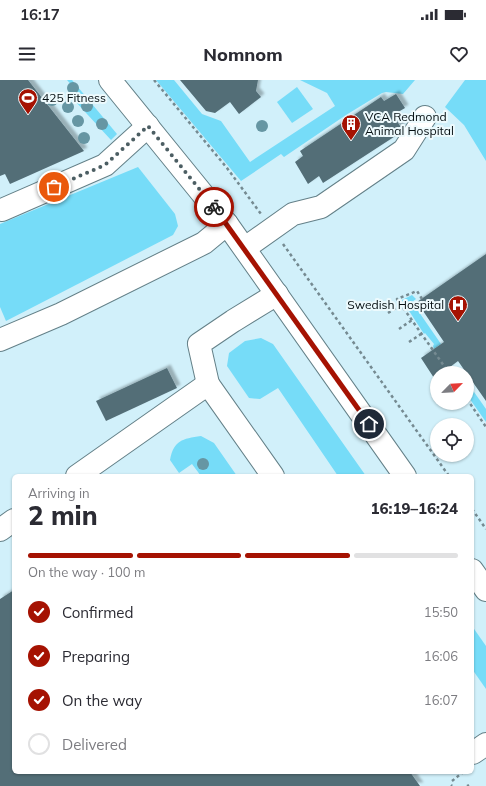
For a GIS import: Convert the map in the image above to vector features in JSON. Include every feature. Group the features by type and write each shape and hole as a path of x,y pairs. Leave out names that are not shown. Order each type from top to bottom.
{"main road":[{"path":"110,80 228,224 404,474"},
{"path":"244,248 293,214 321,207 404,150 425,117"},
{"path":"2,210 105,165 148,126"},
{"path":"0,340 61,314 204,243 228,224"},
{"path":"272,474 208,384 199,344 277,294"},
{"path":"80,474 208,384"},
{"path":"0,530 12,521"},
{"path":"474,573 486,590"},
{"path":"474,752 486,744"}],"path":[{"path":"154,80 227,168 264,218"},
{"path":"280,240 430,447"},
{"path":"422,299 417,291 397,299 443,366"},
{"path":"388,313 401,305"},
{"path":"400,329 412,320"},
{"path":"410,342 421,334"},
{"path":"474,409 486,426"},
{"path":"440,462 448,474"},
{"path":"474,512 486,529"},
{"path":"452,781 461,774"}],"shaded area":[{"path":"67,80 72,80 117,134 111,140 75,101 80,95"},
{"path":"156,80 174,80 202,114 221,121 250,162 335,106 327,93 300,80 415,80 403,94 382,93 346,115 284,157 281,154 241,181"},
{"path":"465,80 486,80 486,161 464,125 445,107"},
{"path":"297,87 313,109 292,123 277,102"},
{"path":"138,167 175,214 178,226 173,235 6,321 0,307 0,224"},
{"path":"412,295 416,299 412,302 441,344 434,349 434,344 425,333 424,334 402,300"},
{"path":"261,338 273,344 365,474 337,474 278,388 260,399 249,398 227,366 229,353 245,341"},
{"path":"474,392 486,409 486,422 474,405"},
{"path":"201,436 214,443 236,474 200,474 192,464 179,473 170,460 172,453 177,444 189,438"},
{"path":"474,629 486,646 486,689 474,672"}],"building":[{"name":"425 Fitness","path":"0,80 28,80 84,151 10,184 5,174 0,176"},
{"path":"180,80 258,80 256,91 261,97 239,114 230,102 215,113 206,111"},
{"name":"VCA Redmond Animal Hospital","path":"396,94 405,108 393,115 402,129 400,133 323,183 319,176 308,184 295,162 303,156 300,151 381,97 384,101"},
{"name":"Swedish Hospital","path":"486,254 486,401 474,384 474,366 462,366 458,361 451,366 430,366 430,372 421,358 444,342 417,302"},
{"path":"167,368 177,388 106,421 96,401"},
{"path":"12,591 12,774 411,774 420,786 0,786 0,599"}],"way so far":[{"path":"54,187 105,165 148,126 214,207"}],"place":[{"name":"425 Fitness","path":"28,115"},
{"name":"VCA Redmond Animal Hospital","path":"351,141"},
{"name":"Swedish Hospital","path":"458,322"}],"route":[{"path":"214,207 228,224 369,424"}]}
